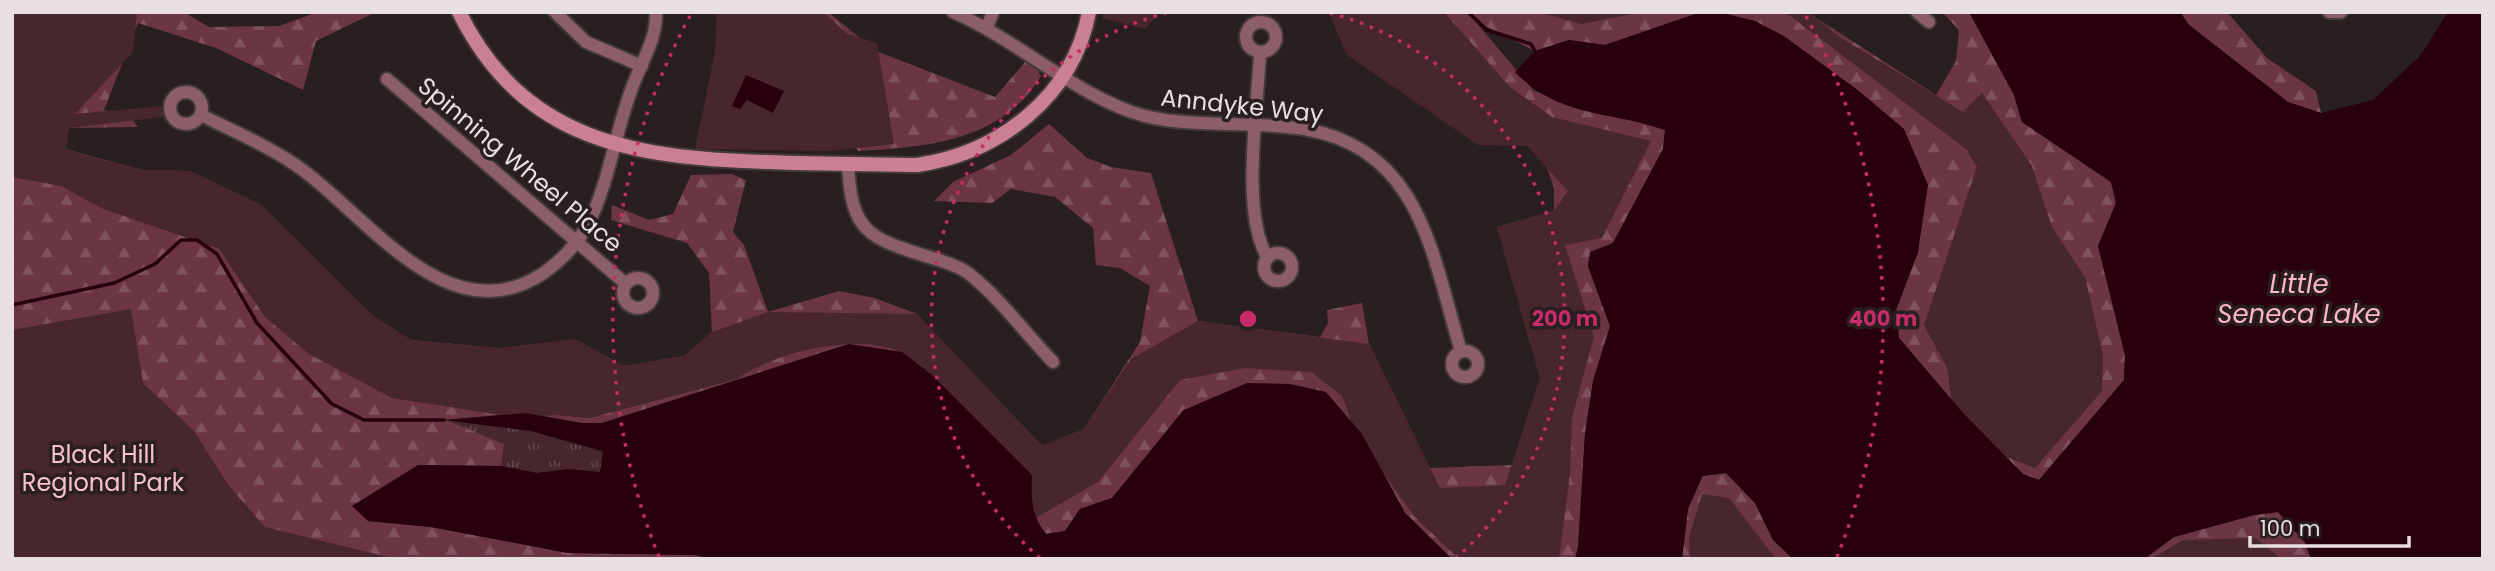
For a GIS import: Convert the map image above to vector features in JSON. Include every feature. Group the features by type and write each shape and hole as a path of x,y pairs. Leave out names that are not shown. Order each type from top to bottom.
{"street":[{"path":"459,12 487,59 537,108 574,129 615,146 715,160 848,164 917,164 941,161 979,149 1014,129 1034,111 1064,75 1078,49 1089,12"},
{"path":"555,12 586,42 642,66"},
{"path":"201,115 303,170 415,266 440,281 465,289 506,290 530,282 560,262 597,213 632,86 652,40 656,12"},
{"name":"Anndyke Way","path":"953,12 987,27 1116,106 1146,116 1304,129 1342,139 1373,156 1400,183 1421,220 1461,351"},
{"path":"987,27 993,12"},
{"path":"1917,12 1929,22"},
{"path":"2329,12 2341,12"},
{"path":"1260,52 1252,189 1253,218 1258,243 1268,258"},
{"name":"Spinning Wheel Place","path":"387,79 487,167 518,188 626,284"},
{"path":"848,164 853,211 867,231 886,244 948,263 967,273 1053,362"}],"green space":[{"path":"12,12 184,12 209,27 279,26 318,12 376,12 316,41 303,90 216,48 138,23 104,110 130,116 138,127 69,128 65,149 142,170 190,171 261,205 372,315 411,340 498,348 529,366 575,339 624,366 684,356 712,332 709,273 687,243 611,220 612,205 649,220 673,214 691,175 732,174 746,180 733,232 744,245 768,312 839,291 875,298 917,314 1042,446 1084,429 1140,342 1150,286 1120,268 1096,265 1093,228 1055,197 1011,189 992,203 934,201 953,182 1011,155 1049,124 1087,158 1111,167 1151,173 1198,321 1320,337 1328,323 1327,310 1362,303 1369,344 1430,468 1512,465 1527,444 1540,377 1497,227 1554,211 1554,188 1537,139 1347,55 1329,12 1701,12 1605,45 1569,40 1535,51 1475,21 1534,91 1665,130 1663,149 1613,243 1588,266 1610,326 1593,381 1585,434 1578,548 1575,559 1452,559 1405,513 1362,434 1184,409 1112,498 1080,509 1065,531 1046,534 1038,523 1031,503 849,344 602,423 581,423 526,413 446,420 504,444 501,466 418,465 399,479 368,521 431,527 568,553 695,555 712,559 12,559"},
{"path":"12,12 137,12 133,52 75,114 162,106 163,117 69,128 66,150 142,170 190,171 261,205 372,315 411,340 498,348 575,339 624,366 684,356 712,332 768,312 917,314 1042,446 1084,429 1131,359 1198,321 1369,344 1440,488 1505,485 1540,377 1497,227 1554,211 1568,191 1527,146 1478,145 1347,55 1329,12 1444,12 1510,87 1552,117 1651,141 1602,238 1565,245 1594,337 1572,418 1570,473 1559,559 1459,559 1414,516 1356,434 1342,396 1311,372 1245,368 1180,380 1098,482 1032,520 1018,468 999,444 905,356 895,350 877,346 835,345 791,354 737,379 590,418 555,415 520,418 392,398 309,354 265,317 219,249 101,208 61,186 12,177"},
{"path":"717,12 824,12 846,33 877,43 894,144 832,151 695,149 715,52"},
{"path":"784,12 828,12 876,51 995,97 1025,62 1037,69 1041,76 1024,98 1005,115 984,128 936,143 858,151"},
{"path":"1104,12 1160,12 1145,29 1102,18"},
{"path":"1538,12 1643,12 1581,24"},
{"path":"1718,12 1807,12 1936,95 1956,61 1959,30 1942,12 1969,12 2014,95 2022,122 2111,182 2116,203 2098,246 2125,355 2124,380 2039,480 2023,474 1963,413 1899,338 1896,310 1918,252 1755,21"},
{"path":"1785,12 1810,12 1838,36 1963,112 1982,93 2032,166 2052,227 2085,277 2103,355 2102,391 2035,468 1996,453 1952,404 1947,368 1924,325 1977,167 1966,149"},
{"path":"2180,12 2227,12 2267,58 2316,91 2321,113 2288,102 2189,25"},
{"name":"Black Hill Regional Park","path":"131,309 143,383 194,431 229,486 265,527 396,559 12,559 12,330"},
{"path":"444,420 531,431 603,452 600,472 569,469 537,473 501,466 504,444"},
{"path":"1726,473 1755,503 1773,540 1793,559 1682,559 1688,509 1703,476"},
{"path":"1702,494 1729,498 1776,559 1690,559 1689,537"},
{"path":"2278,512 2305,543 2311,559 2144,559 2174,537 2254,515"},
{"path":"2256,538 2281,559 2151,559 2183,540"}],"water":[{"name":"Little Seneca Lake","path":"1701,12 1718,12 1755,21 1784,36 1859,91 1904,129 1928,185 1918,252 1896,310 1899,338 1963,413 2023,474 2039,480 2124,380 2125,355 2098,246 2116,203 2111,182 2022,122 2014,95 1969,12 2180,12 2189,25 2288,102 2321,113 2373,100 2420,56 2448,12 2483,12 2483,559 2311,559 2305,542 2278,512 2254,515 2174,537 2144,559 1793,559 1773,540 1755,503 1726,473 1702,476 1688,509 1682,559 1575,559 1585,434 1593,381 1610,326 1588,266 1590,252 1613,243 1663,149 1665,130 1567,106 1532,87 1515,72 1535,51 1569,40 1605,45"},
{"path":"746,75 784,91 773,113 747,100 740,109 732,106"},
{"path":"849,344 902,352 932,375 1032,475 1033,506 1037,520 1046,534 1065,531 1080,509 1112,498 1184,410 1247,383 1290,384 1326,392 1362,434 1405,513 1452,559 712,559 695,555 568,553 431,527 368,521 352,506 418,465 501,466 537,473 569,469 600,472 603,451 531,431 444,420 526,413 581,423 602,423"}],"waterway":[{"path":"1468,12 1487,30 1531,44 1535,51"},
{"path":"12,305 114,283 155,264 181,240 197,240 217,254 257,323 332,404 364,420 444,420"}]}
